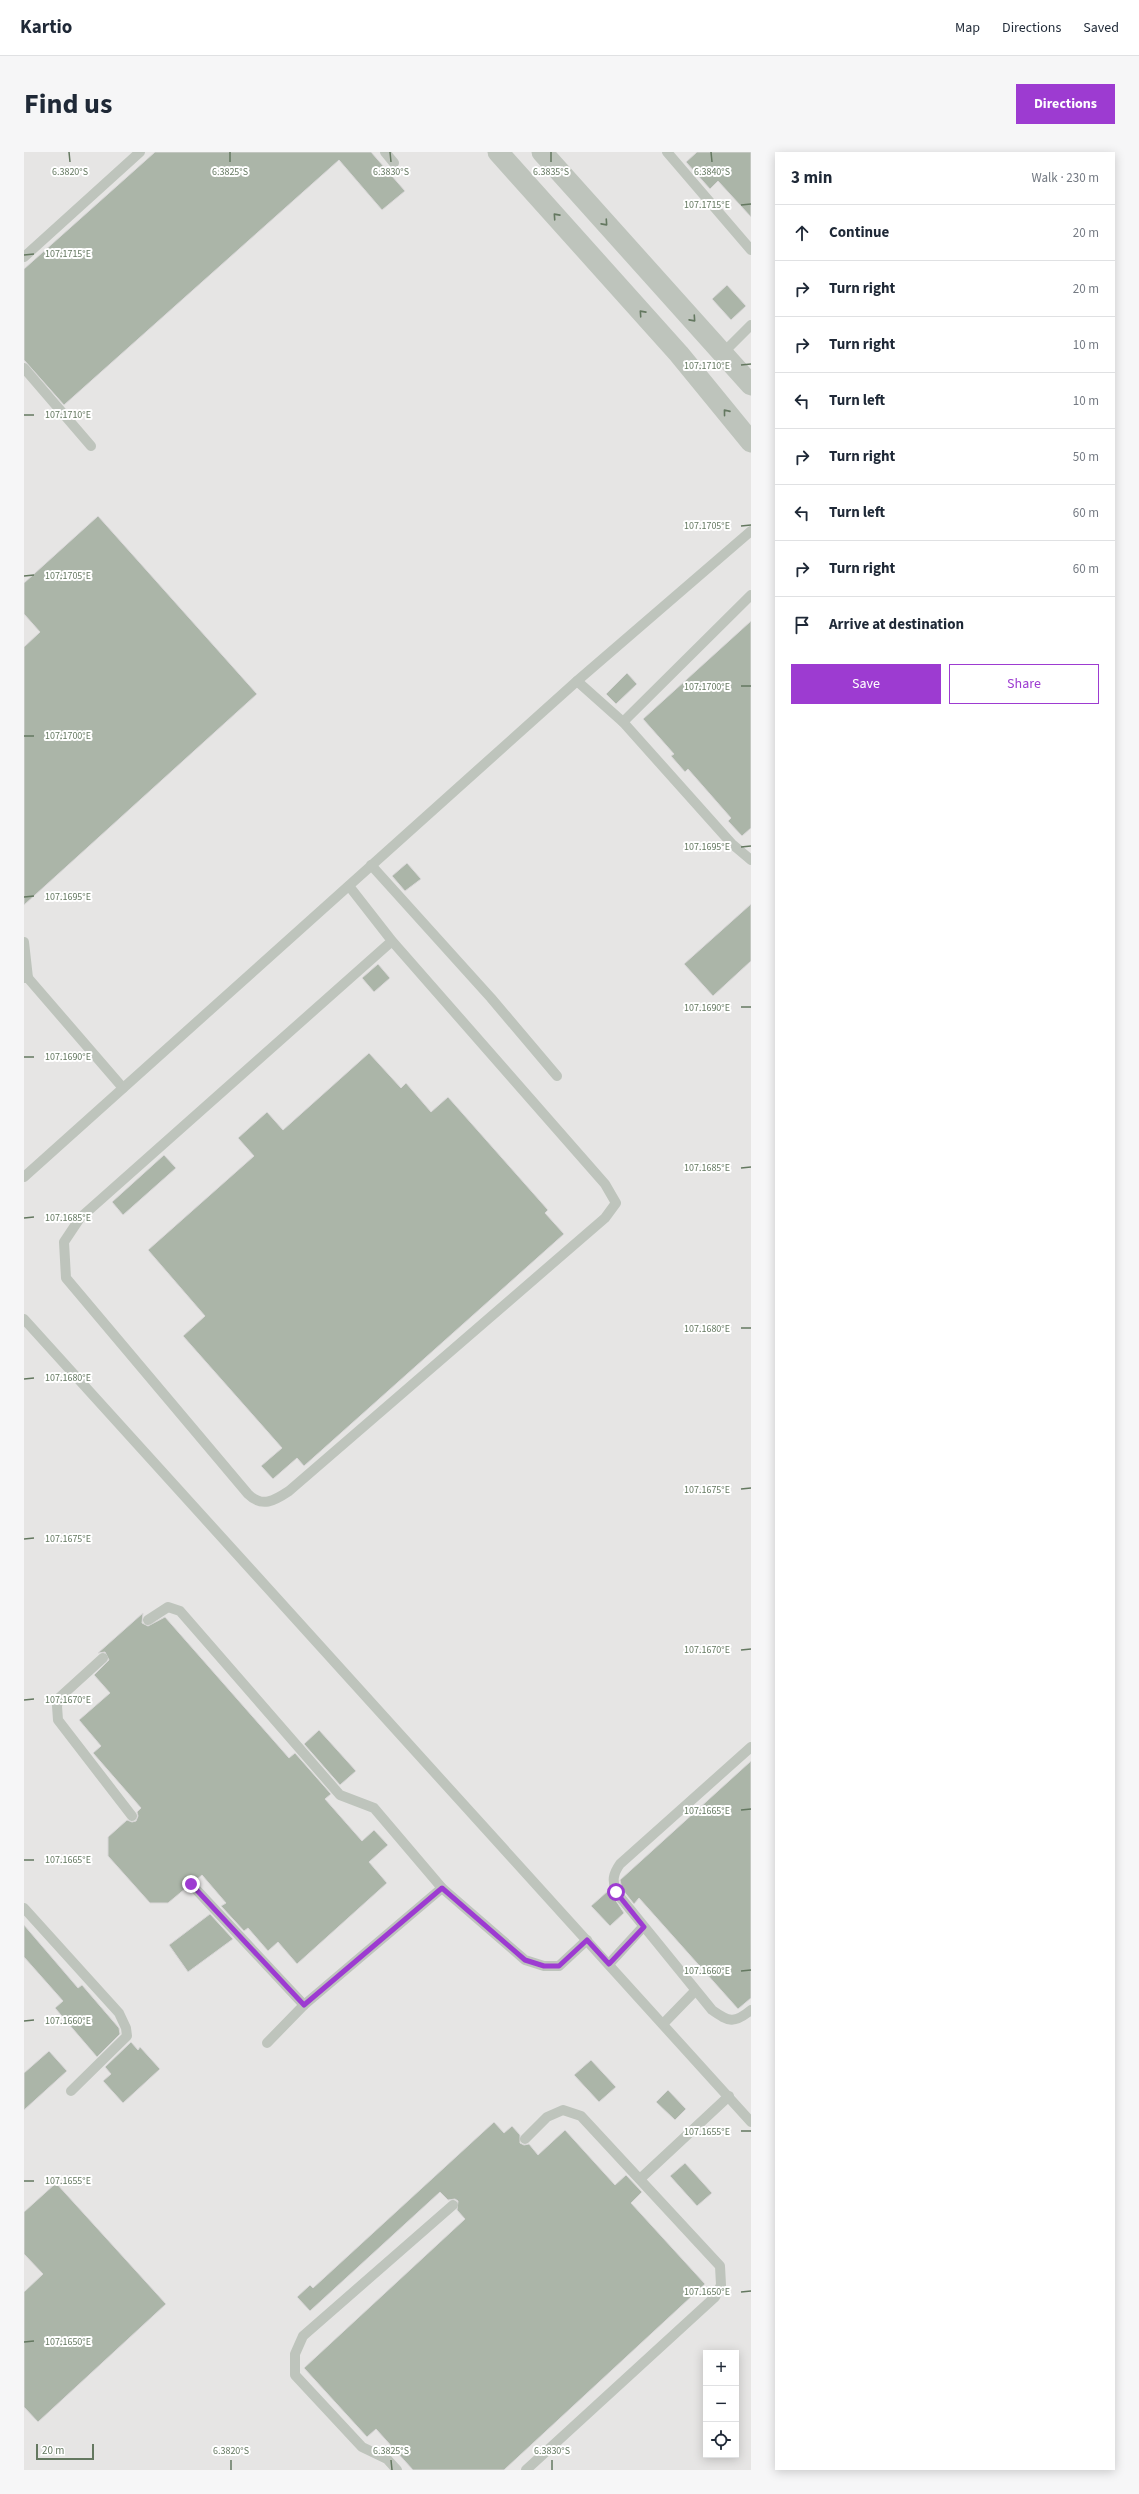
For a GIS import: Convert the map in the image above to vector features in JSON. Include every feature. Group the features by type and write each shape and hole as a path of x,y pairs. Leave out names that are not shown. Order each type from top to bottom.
{"street":[{"path":"498,152 679,354 751,442"},
{"path":"542,152 751,385"}],"lane":[{"path":"24,257 140,152"},
{"path":"385,152 394,163"},
{"path":"667,152 751,250"},
{"path":"723,353 751,325"},
{"path":"24,368 91,446"},
{"path":"24,1177 578,681 751,531"},
{"path":"623,722 751,595"},
{"path":"578,681 623,722 732,844 751,860"},
{"path":"372,865 492,998 557,1076"},
{"path":"348,886 392,940 605,1184 616,1203 605,1218 289,1491 273,1502 262,1502 254,1500 248,1494 66,1278 64,1242 80,1218 392,940"},
{"path":"24,942 26,978 123,1088"},
{"path":"24,1319 751,2122"},
{"path":"148,1620 168,1607 180,1611 340,1795 374,1808 442,1888 525,1960 544,1966 559,1966 587,1940"},
{"path":"103,1658 59,1698 57,1706 58,1720 132,1816"},
{"path":"751,1747 620,1864 614,1872 613,1882 616,1892 712,2010 723,2018 731,2020 740,2019 751,2010"},
{"path":"191,1884 304,2005"},
{"path":"267,2043 304,2005 442,1888"},
{"path":"24,1908 119,2013 126,2028 127,2036 71,2091"},
{"path":"609,1964 644,1927"},
{"path":"663,2024 695,1991"},
{"path":"641,2178 729,2096"},
{"path":"525,2139 547,2117 563,2110 581,2116 641,2178 720,2266 721,2285 715,2298 526,2470"},
{"path":"397,2470 387,2459 362,2447 295,2375 295,2354 303,2336 453,2205"}],"shaded area":[{"path":"24,152 751,152 751,2470 24,2470"}],"building":[{"path":"155,152 371,152 405,191 382,210 339,160 64,405 24,360 24,269"},
{"path":"697,152 751,152 751,217 718,181 710,189 686,162"},
{"path":"727,285 746,306 731,320 712,299"},
{"path":"98,516 257,694 24,905 24,647 40,632 24,614 24,583"},
{"path":"751,621 751,828 742,836 728,821 731,818 688,769 685,772 671,756 674,754 643,719"},
{"path":"627,673 637,684 616,704 606,694"},
{"path":"407,863 421,879 405,891 392,876"},
{"path":"751,904 751,961 713,996 684,964"},
{"path":"378,964 390,978 374,992 362,978"},
{"path":"369,1053 401,1088 406,1083 431,1112 448,1097 548,1210 545,1213 564,1234 304,1466 297,1458 273,1479 261,1466 282,1448 183,1336 205,1316 148,1250 254,1156 238,1138 267,1112 283,1130"},
{"path":"164,1155 176,1168 123,1215 112,1202"},
{"path":"143,1613 142,1623 148,1626 165,1617 289,1758 295,1753 331,1794 325,1799 362,1841 374,1830 388,1845 369,1862 387,1883 297,1964 278,1942 268,1951 248,1928 244,1931 221,1906 226,1903 202,1875 196,1880 193,1878 187,1879 185,1882 186,1888 168,1903 150,1903 108,1856 108,1837 127,1820 132,1822 136,1821 138,1816 137,1812 141,1808 93,1753 101,1746 79,1720 110,1693 94,1675 109,1660 105,1652 98,1653"},
{"path":"319,1730 356,1771 340,1785 304,1744"},
{"path":"751,1761 751,1998 738,2009 639,1898 634,1904 622,1889 620,1880"},
{"path":"609,1890 624,1913 610,1926 591,1906"},
{"path":"210,1914 233,1939 188,1972 169,1945"},
{"path":"24,1925 78,1988 82,1985 119,2028 120,2034 97,2057 55,2008 63,2001 24,1957"},
{"path":"131,2042 138,2050 140,2047 160,2069 123,2103 103,2081 111,2074 105,2067"},
{"path":"49,2051 67,2071 24,2110 24,2073"},
{"path":"591,2060 616,2087 599,2102 574,2075"},
{"path":"668,2090 686,2109 675,2120 656,2102"},
{"path":"494,2122 504,2133 512,2126 520,2135 520,2143 524,2145 529,2144 538,2155 565,2130 615,2185 626,2175 642,2192 631,2203 705,2284 504,2470 413,2470 376,2429 367,2437 304,2368 465,2219 457,2210 458,2201 455,2199 448,2200 440,2192 310,2311 297,2297 310,2285 313,2288"},
{"path":"685,2163 712,2193 697,2206 670,2176"},
{"path":"56,2183 166,2304 38,2422 24,2407 24,2292 43,2274 24,2254 24,2212"}],"route":[{"path":"191,1884 304,2005 442,1888 478,1918 500,1940 525,1960 544,1966 559,1966 587,1940 609,1964 644,1927 616,1892"}]}
